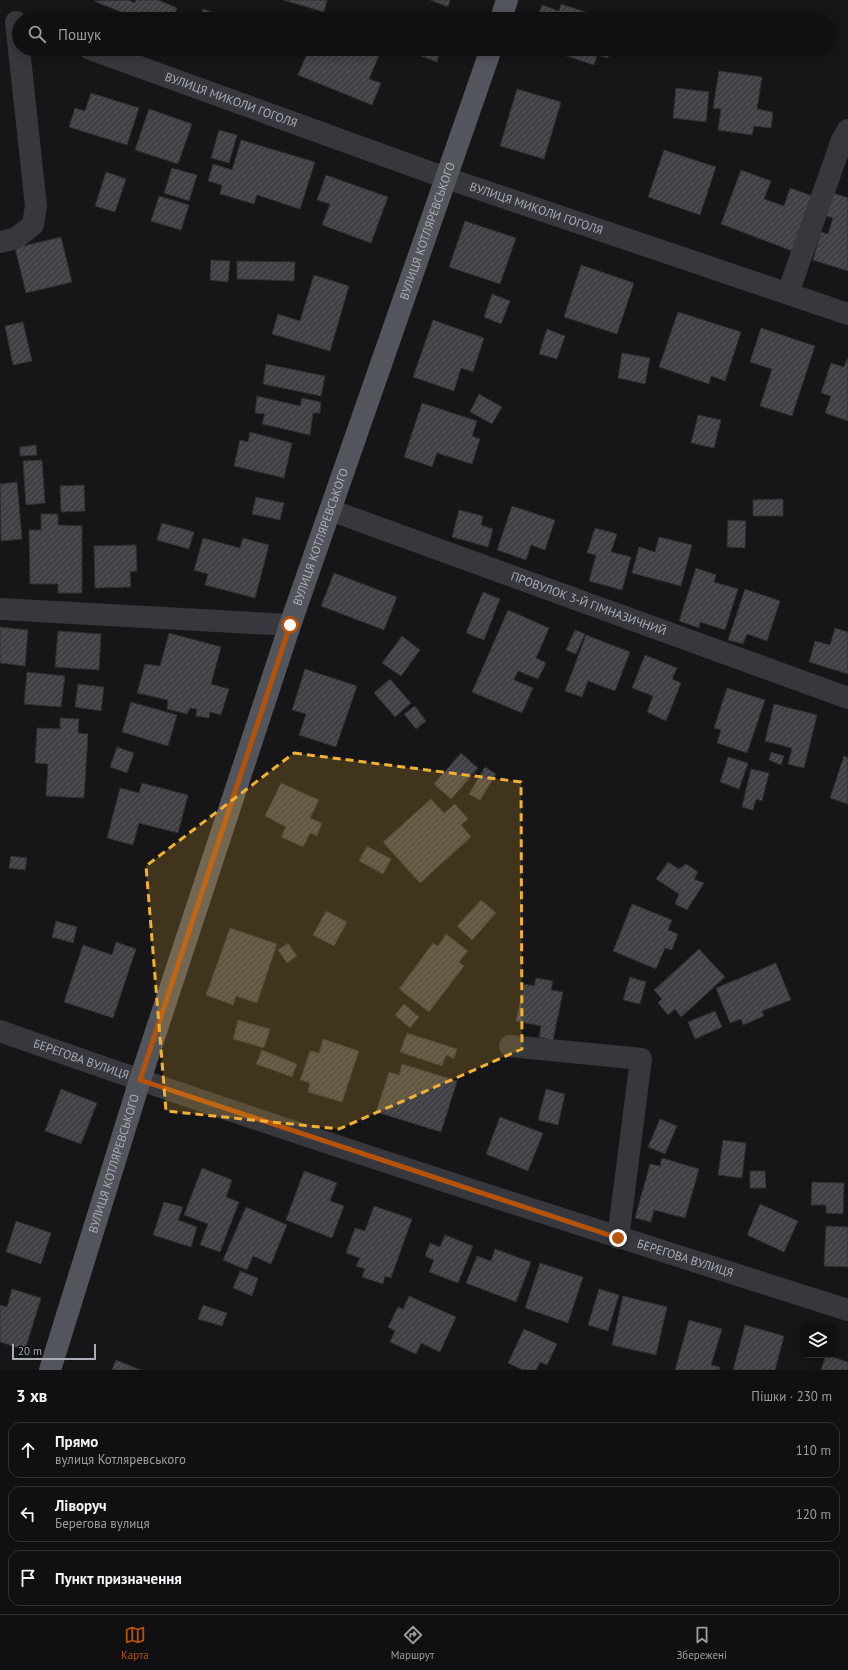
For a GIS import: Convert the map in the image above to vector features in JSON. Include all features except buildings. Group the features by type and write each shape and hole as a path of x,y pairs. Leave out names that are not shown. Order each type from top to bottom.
{"main road":[{"path":"504,12 508,0"},
{"name":"ВУЛИЦЯ КОТЛЯРЕВСЬКОГО","path":"50,1370 140,1080 290,625 489,56"}],"street":[{"path":"0,242 16,238 33,226 36,206 17,56"},
{"name":"ВУЛИЦЯ МИКОЛИ ГОГОЛЯ","path":"109,56 446,178 848,314"},
{"path":"788,293 842,140 848,130"},
{"name":"ПРОВУЛОК 3-Й ГІМНАЗИЧНИЙ","path":"330,510 848,698"},
{"path":"0,608 290,625"},
{"name":"БЕРЕГОВА ВУЛИЦЯ","path":"0,1031 140,1080 618,1238 848,1310"},
{"path":"510,1046 641,1060 618,1238"}],"highlighted area":[{"path":"294,753 521,782 522,1049 339,1129 166,1111 146,866"}],"route":[{"path":"290,625 140,1080 618,1238"}]}
